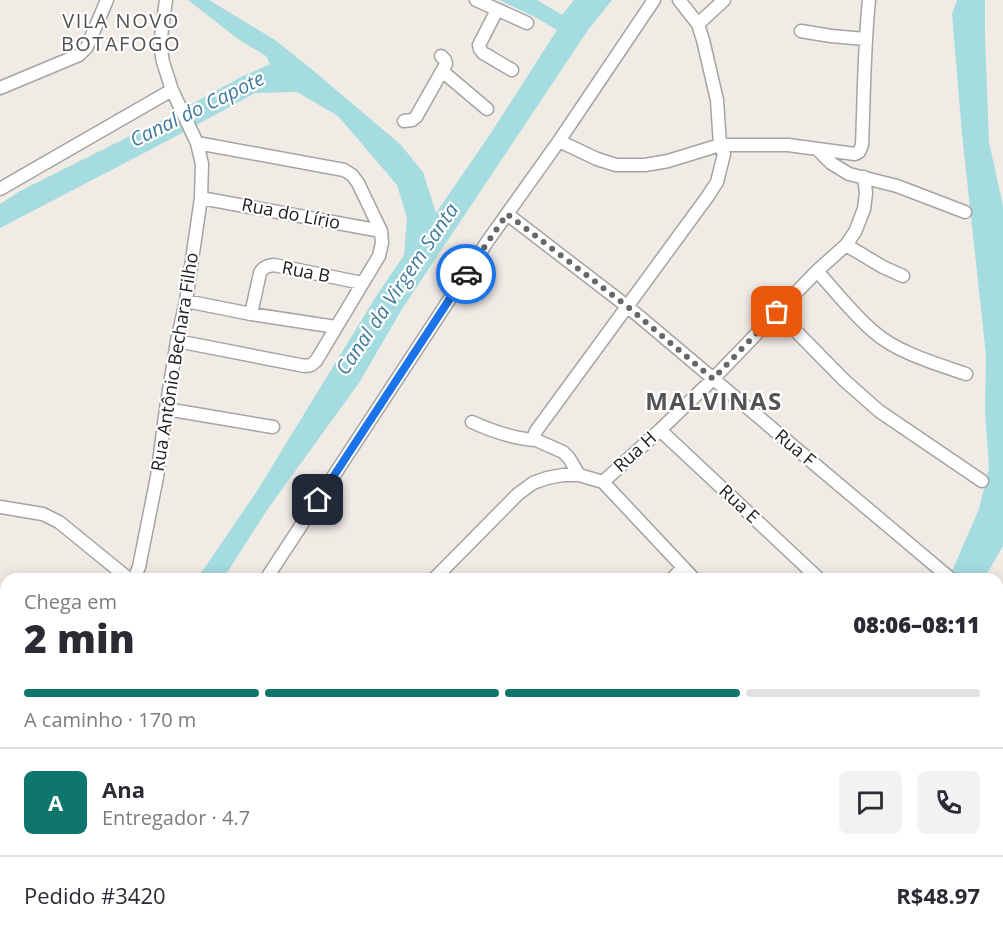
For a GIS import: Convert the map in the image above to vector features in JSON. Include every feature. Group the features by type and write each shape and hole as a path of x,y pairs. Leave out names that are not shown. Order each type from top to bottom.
{"street":[{"path":"0,88 79,55 87,47 107,0"},
{"path":"476,0 527,23"},
{"path":"270,573 507,214 654,0"},
{"path":"536,440 534,436 536,431 717,182 724,154 720,145 717,100 704,40 698,24 679,0"},
{"path":"698,24 724,0"},
{"path":"559,141 597,159 616,165 645,165 668,161 720,145 772,145 855,154 859,152 862,145 865,39 869,0"},
{"name":"Rua Antônio Bechara Filho","path":"136,573 157,477 166,408 186,301 201,198 202,164 198,143 174,95 162,62 160,44 163,1"},
{"path":"497,10 479,45 483,53 512,70"},
{"path":"801,30 865,39"},
{"path":"404,121 416,117 447,64 441,56"},
{"path":"442,71 487,109"},
{"path":"0,189 174,95"},
{"path":"177,341 305,366 311,365 316,361 379,256 382,243 381,231 352,175 344,171 198,143"},
{"path":"817,149 837,168 849,174 897,186 965,212"},
{"name":"Rua H","path":"603,482 713,379 846,244 855,232 864,209 866,193 864,177"},
{"name":"Rua do Lírio","path":"201,198 381,231"},
{"name":"Rua F","path":"507,214 628,307 944,573"},
{"path":"846,244 883,267 903,276"},
{"name":"Rua B","path":"251,314 260,273 268,266 274,265 362,283"},
{"path":"817,271 875,333 905,351 966,374"},
{"path":"186,301 336,327"},
{"path":"777,312 845,381 879,411 982,481"},
{"path":"166,408 273,427"},
{"path":"472,422 492,431 526,440 536,440 563,452 579,475"},
{"name":"Rua E","path":"660,430 813,573"},
{"path":"440,573 518,494 533,483 563,475 579,475 603,482 688,573"},
{"path":"0,507 43,514 59,522 122,573"},
{"path":"678,573 683,567"}],"water":[{"path":"188,0 209,0 275,40 400,144 423,172 436,213 557,30 499,0 537,0 562,15 574,0 612,0 588,30 402,309 359,383 267,510 227,573 201,573 257,491 375,298 404,255 407,218 397,185 338,116 297,92 255,93 0,228 0,204 20,191 270,64 266,56 238,39"},
{"path":"957,0 985,0 989,142 1003,206 1003,546 987,573 950,573 979,509 989,468 985,412 986,355 962,134 952,14"}],"way so far":[{"path":"466,274 507,214 628,307 713,379 777,312"}],"district":[{"name":"VILA NOVO BOTAFOGO","path":"121,32"},
{"name":"MALVINAS","path":"714,402"}],"route":[{"path":"318,500 466,274"}],"water label":[{"name":"Canal do Capote","path":"197,109"},
{"name":"Canal da Virgem Santa","path":"397,289"}]}
